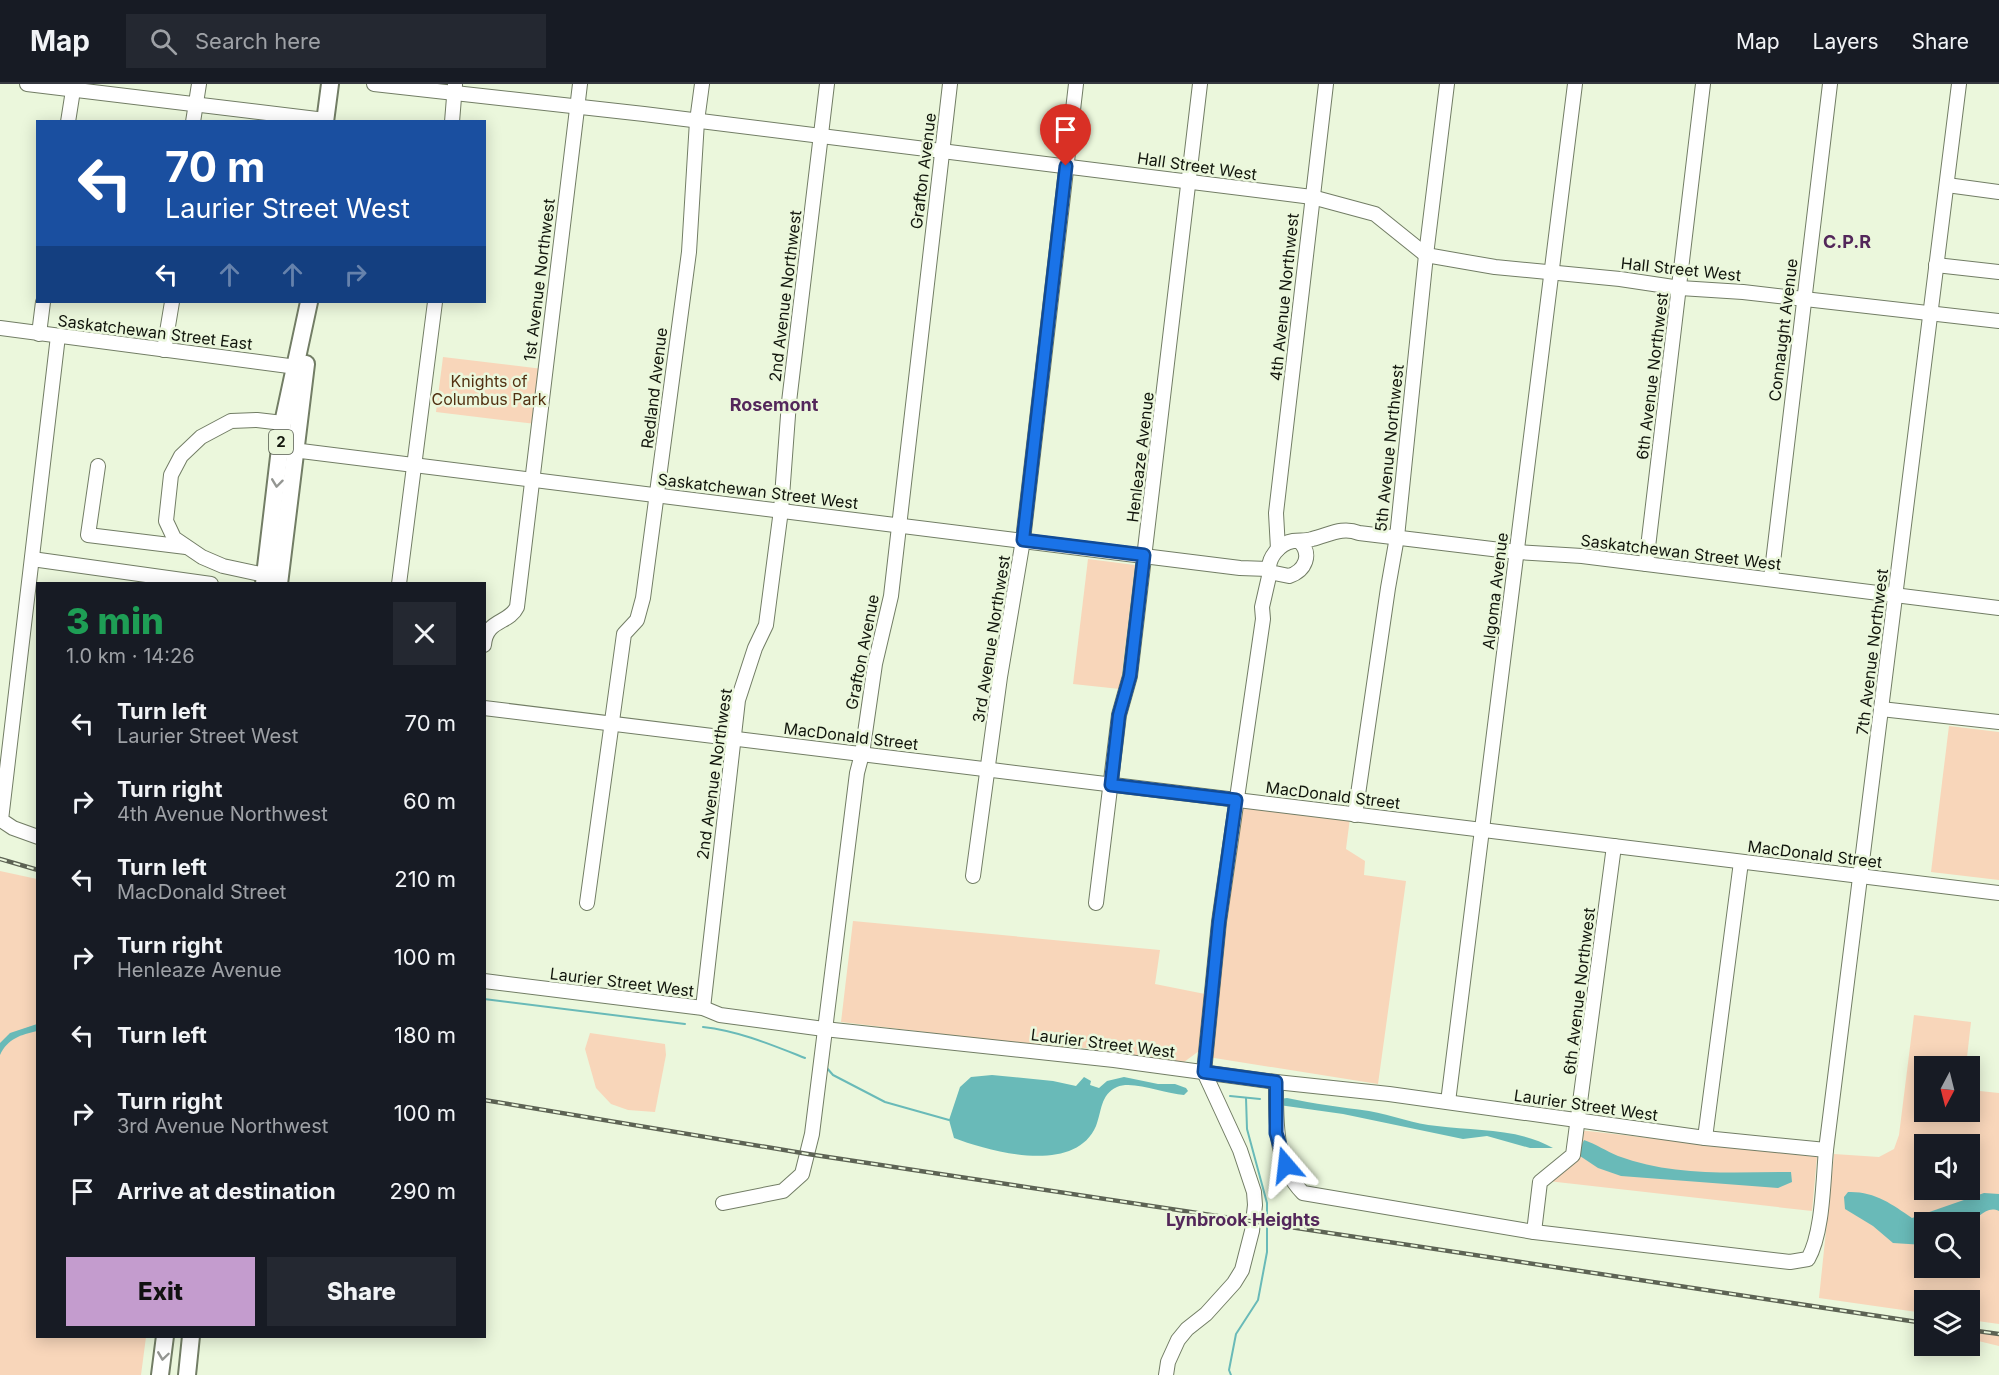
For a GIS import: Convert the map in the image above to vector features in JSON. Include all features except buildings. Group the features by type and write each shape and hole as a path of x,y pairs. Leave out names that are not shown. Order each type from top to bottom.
{"main road":[{"path":"325,120 330,84"},
{"name":"2","path":"269,581 311,303"},
{"name":"2","path":"288,450 283,423 300,368"},
{"path":"160,1375 165,1338"},
{"path":"188,1375 191,1338"}],"street":[{"path":"27,84 73,86 317,120"},
{"path":"194,120 199,84"},
{"name":"Hall Street West","path":"374,84 454,89 820,137 1312,197 1375,214 1426,255 1680,288 1743,292 1999,321"},
{"name":"1st Avenue Northwest","path":"486,636 491,627 514,613 517,607 580,84"},
{"name":"Redland Avenue","path":"587,903 624,634 637,620 644,598 689,252 697,121 702,84"},
{"name":"2nd Avenue Northwest","path":"703,1008 738,700 755,648 766,625 781,510 789,402 827,84"},
{"name":"Grafton Avenue","path":"723,1203 783,1191 801,1174 812,1134 857,773 862,754 875,664 891,596 950,84"},
{"name":"3rd Avenue Northwest","path":"973,876 1000,677 1023,540 1076,84"},
{"name":"Henleaze Avenue","path":"1095,903 1119,715 1130,676 1200,84"},
{"name":"4th Avenue Northwest","path":"1204,1072 1219,922 1236,800 1263,620 1269,606 1272,588 1276,513 1326,84"},
{"name":"5th Avenue Northwest","path":"1355,814 1397,537 1426,255 1447,84"},
{"name":"Algoma Avenue","path":"1448,1102 1575,84"},
{"name":"6th Avenue Northwest","path":"1646,564 1703,84"},
{"name":"Connaught Avenue","path":"1771,579 1830,84"},
{"name":"7th Avenue Northwest","path":"1534,1232 1790,1262 1808,1259 1815,1248 1959,84"},
{"path":"68,120 73,86"},
{"path":"452,120 454,89"},
{"path":"1947,185 1999,192"},
{"path":"1936,265 1999,272"},
{"path":"39,334 44,303"},
{"path":"165,350 172,303"},
{"path":"399,582 435,303"},
{"name":"Saskatchewan Street East","path":"0,328 300,368"},
{"path":"36,836 13,828 1,820 58,336"},
{"path":"269,581 223,566 188,547 174,538 166,521 171,475 181,456 201,437 231,421 257,420 283,423"},
{"name":"Saskatchewan Street West","path":"288,450 1231,566 1274,565 1296,574 1301,570 1306,557 1322,544 1333,538 1359,533"},
{"path":"98,466 88,535 188,547"},
{"path":"1276,513 1296,541 1306,550 1306,557"},
{"name":"Saskatchewan Street West","path":"1274,565 1296,541 1315,539 1335,531 1353,531 1517,552 1582,556 1999,608"},
{"path":"32,559 197,582"},
{"name":"MacDonald Street","path":"486,708 1999,893"},
{"path":"1881,709 1999,722"},
{"name":"6th Avenue Northwest","path":"1534,1232 1540,1182 1573,1155 1614,846"},
{"path":"1705,1138 1741,862"},
{"name":"Laurier Street West","path":"486,981 703,1008 720,1015 824,1029 1204,1072 1448,1102 1705,1138 1826,1150"},
{"path":"1166,1375 1172,1351 1182,1335 1206,1314 1234,1283 1242,1270 1252,1231 1254,1192 1240,1149 1204,1072"},
{"path":"1276,1082 1276,1133 1291,1181 1303,1193 1534,1232"}],"green space":[{"name":"Knights of Columbus Park","path":"443,357 543,369 536,424 436,412"},
{"path":"1088,559 1135,565 1120,689 1073,684"},
{"path":"1949,726 1999,732 1999,880 1931,872"},
{"path":"1240,804 1350,818 1346,849 1365,861 1364,875 1406,881 1378,1084 1208,1057"},
{"path":"0,871 36,879 36,1338 146,1338 141,1375 0,1375"},
{"path":"853,921 1160,950 1155,984 1205,994 1199,1051 1184,1062 1094,1052 1094,1049 1067,1046 1066,1049 841,1022"},
{"path":"1914,1015 1971,1022 1967,1056 1914,1056 1914,1122 1980,1122 1980,1091 1999,1093 1999,1324 1980,1321 1980,1290 1914,1290 1914,1312 1819,1298 1834,1154 1879,1157 1894,1149 1899,1135"},
{"path":"590,1033 665,1044 666,1055 655,1112 628,1110 611,1104 596,1088 585,1049"},
{"path":"1579,1130 1817,1157 1812,1211 1539,1180 1570,1154"},
{"path":"1980,1332 1999,1335 1999,1346 1980,1341"}],"water":[{"path":"36,1024 36,1031 11,1041 0,1055 0,1043 10,1033"},
{"path":"992,1075 1053,1081 1076,1086 1084,1077 1091,1081 1090,1085 1099,1088 1107,1081 1124,1077 1158,1084 1175,1084 1188,1091 1184,1095 1132,1085 1117,1087 1111,1090 1104,1099 1096,1126 1085,1141 1070,1151 1031,1156 989,1149 954,1138 949,1120 960,1087 971,1077"},
{"path":"1287,1098 1369,1111 1428,1125 1496,1131 1526,1137 1553,1148 1530,1148 1487,1136 1463,1139 1343,1114 1279,1105 1280,1099"},
{"path":"1584,1140 1639,1163 1704,1172 1791,1172 1792,1182 1778,1188 1621,1176 1598,1168 1577,1154"},
{"path":"1848,1192 1874,1196 1914,1217 1914,1244 1893,1243 1873,1226 1845,1209 1844,1197"},
{"path":"1984,1193 1999,1194 1999,1211 1990,1210 1980,1216 1980,1212 1929,1212 1964,1200 1980,1200 1980,1194"}],"waterway":[{"path":"486,999 685,1024"},
{"path":"703,1027 742,1035 805,1058"},
{"path":"826,1067 833,1075 885,1102 949,1120"},
{"path":"1230,1096 1260,1099"},
{"path":"1231,1375 1229,1370 1236,1334 1258,1300 1267,1252 1267,1203 1247,1129 1246,1098"}],"railway":[{"path":"0,859 36,869"},
{"path":"486,1100 808,1154 1914,1321"},
{"path":"1980,1331 1999,1334"}],"district":[{"name":"C.P.R","path":"1847,242"},
{"name":"Rosemont","path":"774,405"},
{"name":"Lynbrook Heights","path":"1243,1220"}],"route":[{"path":"1066,166 1023,540 1144,555 1130,676 1119,715 1111,785 1236,800 1219,922 1204,1072 1276,1082 1276,1133 1286,1165"}]}
